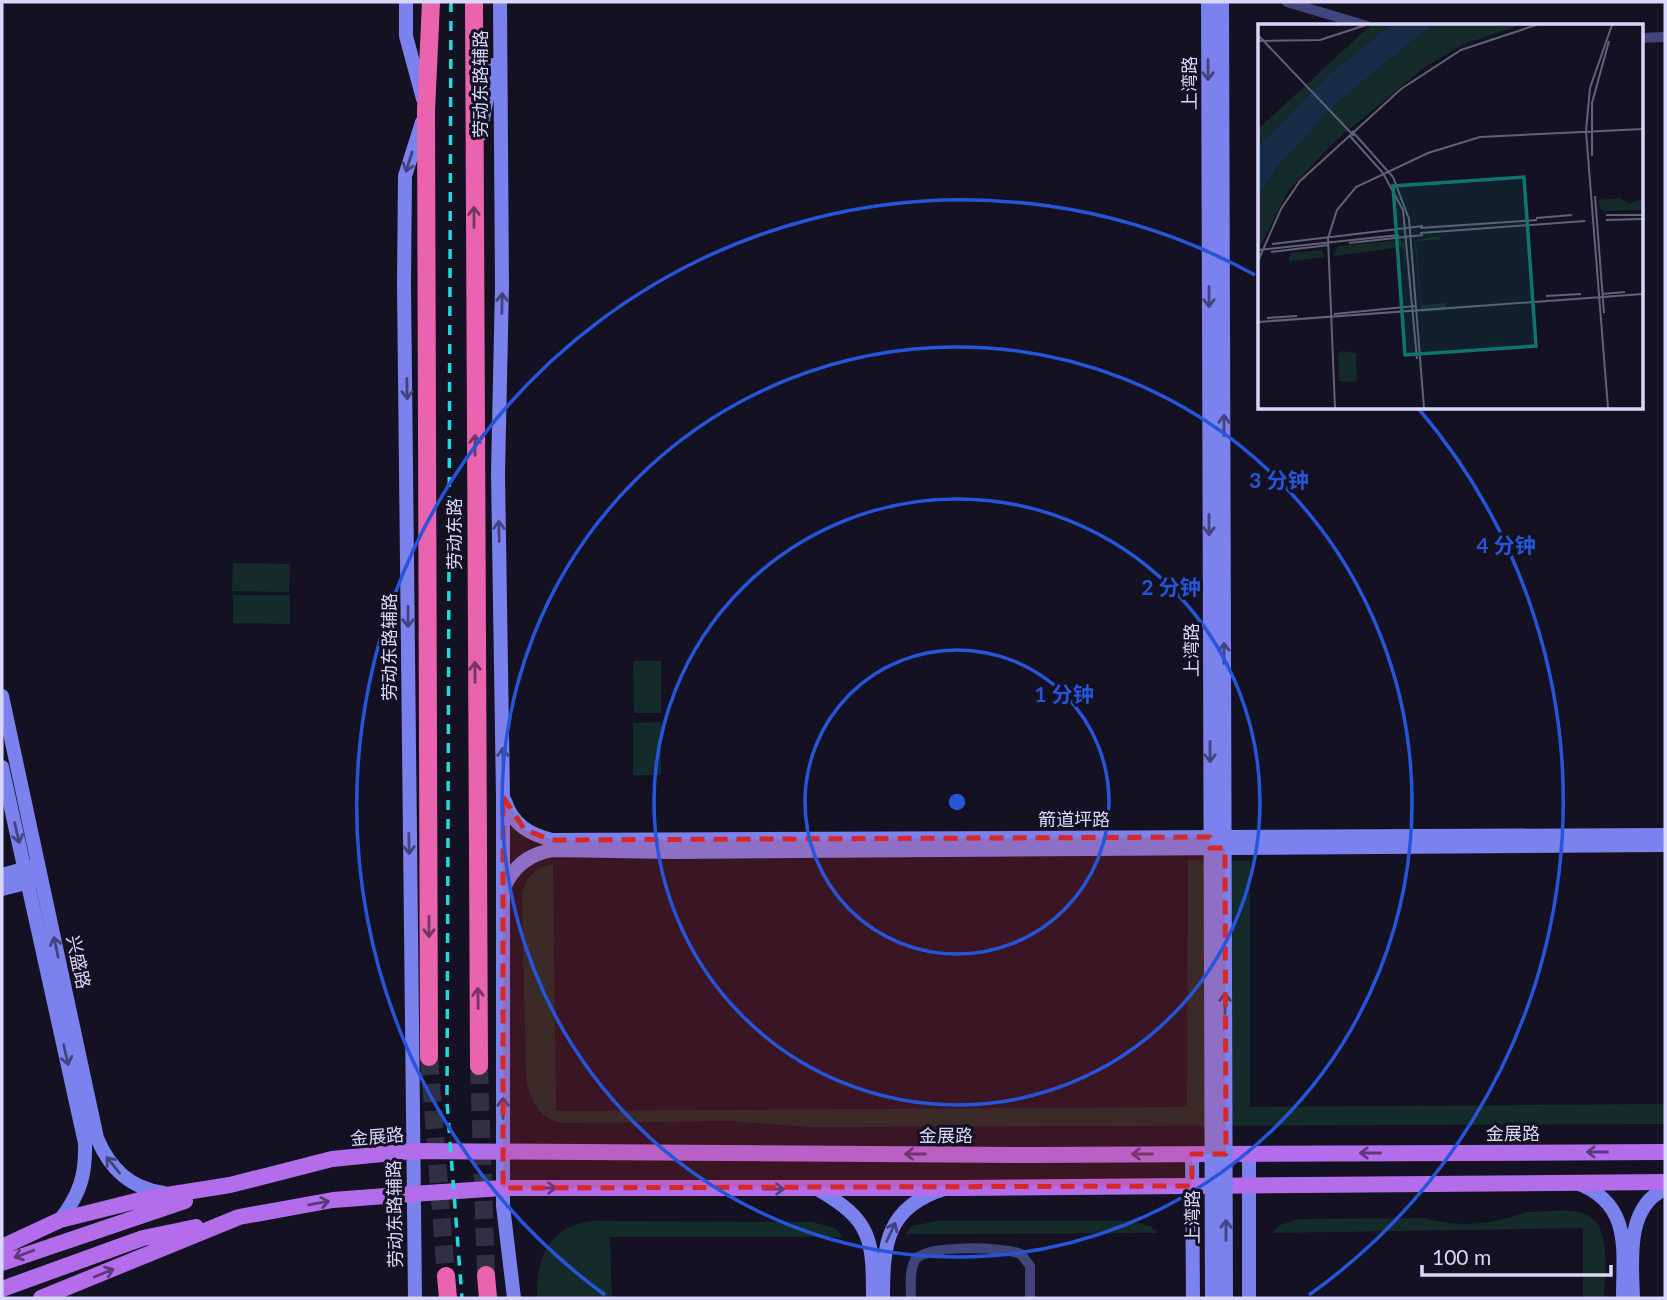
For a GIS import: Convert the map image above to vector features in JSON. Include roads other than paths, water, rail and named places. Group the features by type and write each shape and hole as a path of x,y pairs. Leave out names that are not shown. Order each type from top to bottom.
{"highway":[{"name":"劳动东路","path":"429,1057 426,111 431,2"},
{"name":"劳动东路","path":"474,2 479,1066"},
{"path":"486,1275 488,1298"},
{"path":"446,1276 448,1298"}],"main road":[{"path":"406,2 406,36 426,111"},
{"name":"劳动东路辅路","path":"500,2 502,286 498,473 503,797 503,1188 514,1298"},
{"name":"上湾路","path":"1208,2 1212,1298"},
{"name":"上湾路","path":"1222,2 1226,1298"},
{"path":"474,167 499,37"},
{"name":"劳动东路辅路","path":"415,1298 405,176 426,111"},
{"name":"兴盛路","path":"2,696 85,1143 83,1180 75,1200 60,1220"},
{"name":"兴盛路","path":"2,767 33,874 97,1138 113,1167 123,1177 151,1191 172,1195"},
{"name":"箭道坪路","path":"503,797 514,820 524,830 552,839 1665,835"},
{"name":"箭道坪路","path":"503,889 516,867 541,852 552,850 687,852 1665,845"},
{"path":"2,875 33,874"},
{"path":"2,890 33,874"},
{"name":"金展路","path":"2,1263 230,1185 332,1159 412,1151 1192,1154 1665,1152"},
{"name":"上湾路","path":"1192,1154 1193,1298"},
{"path":"1249,1154 1249,1298"},
{"path":"1575,1182 1600,1193 1620,1222 1623,1298"},
{"path":"2,1289 143,1238 239,1217 333,1200 503,1188 817,1189 1665,1182"},
{"name":"金展路","path":"2,1247 60,1220 230,1185"},
{"path":"883,1298 883,1261 892,1226 915,1203 945,1188"},
{"path":"817,1189 844,1206 870,1240 873,1298"},
{"path":"1633,1298 1632,1255 1637,1222 1647,1204 1665,1189"},
{"path":"41,1298 239,1217"}],"street":[{"path":"1287,2 1360,24"},
{"path":"1642,38 1665,37"},
{"path":"911,1298 912,1271 920,1255 935,1250 991,1250 1014,1251 1027,1258 1030,1298"}],"tunnel":[{"path":"429,1057 446,1276"},
{"path":"479,1066 486,1275"}],"railway":[{"path":"451,2 447,1102 462,1298"}]}
